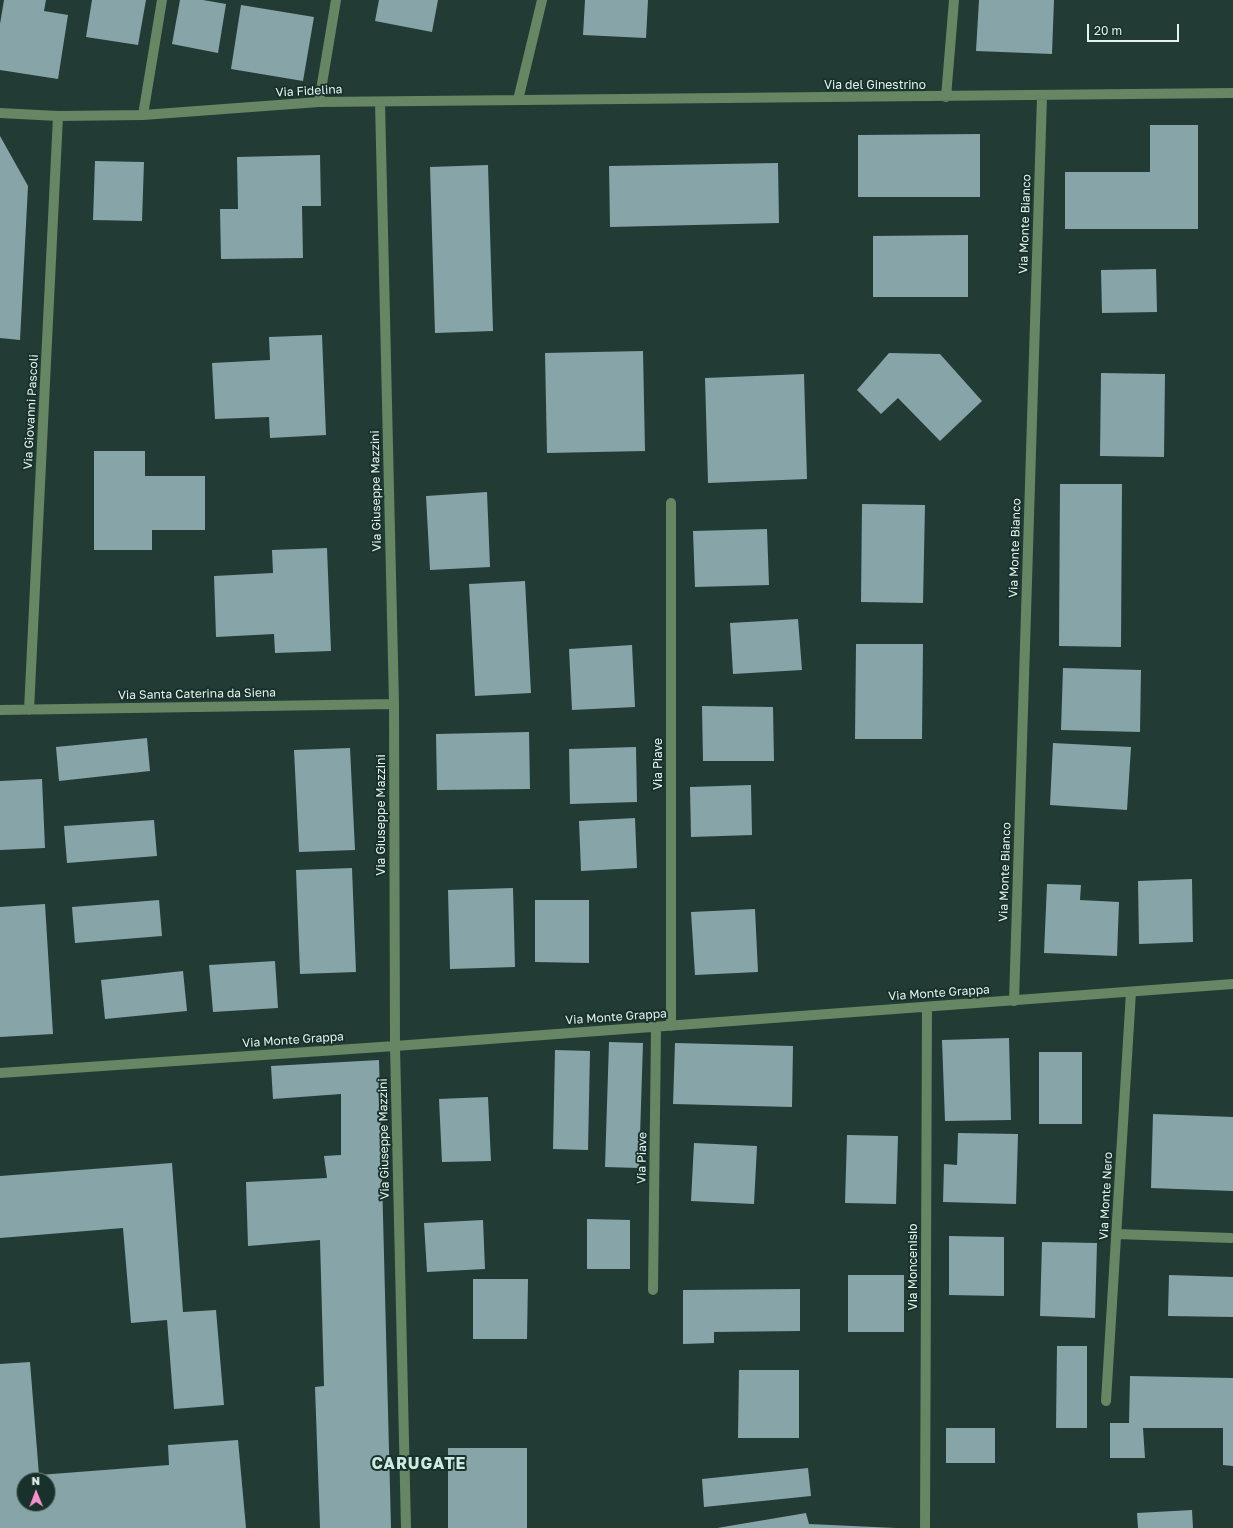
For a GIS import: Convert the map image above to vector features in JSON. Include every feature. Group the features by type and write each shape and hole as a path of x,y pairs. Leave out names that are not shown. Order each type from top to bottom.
{"street":[{"path":"143,115 162,0"},
{"path":"319,102 336,0"},
{"path":"518,100 542,0"},
{"path":"946,97 954,0"},
{"name":"Via del Ginestrino","path":"518,100 1233,93"},
{"name":"Via Monte Bianco","path":"1014,1000 1042,96"},
{"name":"Via Fidelina","path":"0,113 58,116 143,115 319,102 518,100"},
{"name":"Via Giuseppe Mazzini","path":"380,102 394,704 395,1046 406,1528"},
{"name":"Via Giovanni Pascoli","path":"29,710 58,116"},
{"name":"Via Piave","path":"671,503 671,1026"},
{"name":"Via Santa Caterina da Siena","path":"0,710 394,704"},
{"name":"Via Monte Grappa","path":"0,1073 395,1046 1233,984"},
{"name":"Via Monte Nero","path":"1106,1401 1130,992"},
{"name":"Via Moncenisio","path":"925,1528 927,1007"},
{"name":"Via Piave","path":"653,1290 656,1027"},
{"path":"1116,1234 1231,1238"}],"building":[{"path":"4,0 46,0 44,11 68,15 58,79 0,70 0,24"},
{"path":"92,0 146,0 138,45 86,37"},
{"path":"180,0 203,0 226,4 218,53 172,44"},
{"path":"379,0 438,0 432,32 375,21"},
{"path":"585,0 648,0 646,38 583,35"},
{"path":"979,0 1054,0 1052,54 976,51"},
{"path":"241,5 314,17 303,81 231,69"},
{"path":"1150,125 1198,125 1198,229 1065,229 1065,172 1150,172"},
{"path":"980,134 980,197 858,197 858,135"},
{"path":"0,136 28,186 20,340 0,338"},
{"path":"320,155 321,206 302,206 303,258 221,259 220,209 238,209 237,157"},
{"path":"95,161 144,162 142,221 93,220"},
{"path":"778,163 779,223 610,227 609,166"},
{"path":"488,165 493,331 435,333 430,167"},
{"path":"968,235 968,297 873,297 873,236"},
{"path":"1156,269 1157,312 1102,313 1101,270"},
{"path":"322,335 326,435 270,438 269,417 215,419 212,363 270,360 269,337"},
{"path":"643,351 645,451 547,453 545,353"},
{"path":"889,353 940,354 982,401 940,441 898,398 881,414 857,390"},
{"path":"1101,373 1165,374 1164,457 1100,456"},
{"path":"804,374 807,479 708,483 705,378"},
{"path":"94,451 145,451 145,476 205,476 205,530 152,530 152,550 94,550"},
{"path":"1060,484 1122,484 1121,647 1059,646"},
{"path":"487,492 490,567 430,570 426,496"},
{"path":"862,504 925,505 923,603 861,602"},
{"path":"767,529 769,585 695,587 693,531"},
{"path":"327,548 331,651 275,653 274,634 216,637 214,576 273,573 272,550"},
{"path":"525,581 531,693 475,696 469,584"},
{"path":"798,619 802,670 733,674 730,623"},
{"path":"856,644 923,644 922,739 855,739"},
{"path":"632,645 635,707 572,710 569,649"},
{"path":"1063,668 1141,670 1140,732 1061,730"},
{"path":"702,706 773,707 774,761 703,761"},
{"path":"529,732 530,789 437,790 436,734"},
{"path":"147,738 150,771 59,781 56,747"},
{"path":"1053,743 1131,747 1127,810 1050,805"},
{"path":"636,747 637,802 570,804 569,749"},
{"path":"350,748 355,850 299,852 294,750"},
{"path":"42,779 45,848 0,850 0,781"},
{"path":"751,785 752,835 691,837 690,787"},
{"path":"635,818 637,868 581,871 579,821"},
{"path":"154,820 157,856 67,863 64,826"},
{"path":"352,868 356,972 300,974 296,870"},
{"path":"1192,879 1193,942 1139,944 1138,881"},
{"path":"1047,884 1081,885 1080,900 1119,902 1117,956 1044,953"},
{"path":"513,888 515,967 450,969 448,890"},
{"path":"159,900 162,936 75,943 72,907"},
{"path":"535,900 589,900 589,963 535,962"},
{"path":"45,904 53,1034 0,1037 0,907"},
{"path":"755,909 758,972 695,975 691,912"},
{"path":"275,961 278,1008 213,1012 209,965"},
{"path":"183,971 187,1011 105,1019 101,980"},
{"path":"1009,1038 1011,1120 945,1121 942,1040"},
{"path":"609,1042 643,1043 639,1168 605,1167"},
{"path":"675,1043 793,1046 792,1107 673,1104"},
{"path":"555,1050 590,1051 588,1150 553,1149"},
{"path":"1039,1052 1082,1052 1082,1124 1039,1124"},
{"path":"379,1060 391,1528 320,1528 315,1387 324,1386 320,1240 248,1246 246,1182 327,1178 324,1156 341,1155 341,1094 273,1099 271,1066"},
{"path":"488,1097 491,1161 442,1162 439,1099"},
{"path":"1153,1114 1233,1117 1233,1191 1151,1188"},
{"path":"958,1133 1018,1134 1016,1204 943,1202 944,1164 957,1165"},
{"path":"847,1135 898,1136 896,1204 845,1203"},
{"path":"694,1143 757,1146 754,1204 691,1201"},
{"path":"172,1163 183,1312 216,1310 224,1405 174,1409 167,1320 131,1323 123,1228 0,1238 0,1176"},
{"path":"587,1219 630,1220 630,1269 587,1269"},
{"path":"483,1220 485,1269 427,1272 424,1223"},
{"path":"949,1236 1004,1237 1004,1296 949,1295"},
{"path":"1042,1242 1097,1243 1095,1318 1040,1316"},
{"path":"848,1275 904,1275 904,1332 848,1332"},
{"path":"1169,1275 1233,1277 1233,1317 1168,1316"},
{"path":"473,1279 528,1279 527,1339 473,1339"},
{"path":"800,1289 800,1331 714,1332 714,1343 683,1344 683,1290"},
{"path":"1057,1346 1087,1346 1087,1428 1056,1428"},
{"path":"30,1362 39,1472 16,1472 16,1512 56,1512 56,1474 169,1465 168,1445 238,1440 246,1528 0,1528 0,1364"},
{"path":"739,1370 799,1370 799,1438 738,1438"},
{"path":"1130,1376 1233,1378 1233,1466 1223,1465 1223,1428 1143,1428 1145,1458 1110,1458 1110,1423 1129,1423"},
{"path":"946,1428 995,1428 995,1463 946,1463"},
{"path":"448,1448 527,1448 527,1528 448,1528"},
{"path":"808,1468 811,1496 704,1507 702,1479"},
{"path":"1192,1510 1193,1528 1138,1528 1137,1513"},
{"path":"806,1513 809,1524 896,1528 717,1528"}],"district":[{"name":"CARUGATE","path":"419,1464"}]}
